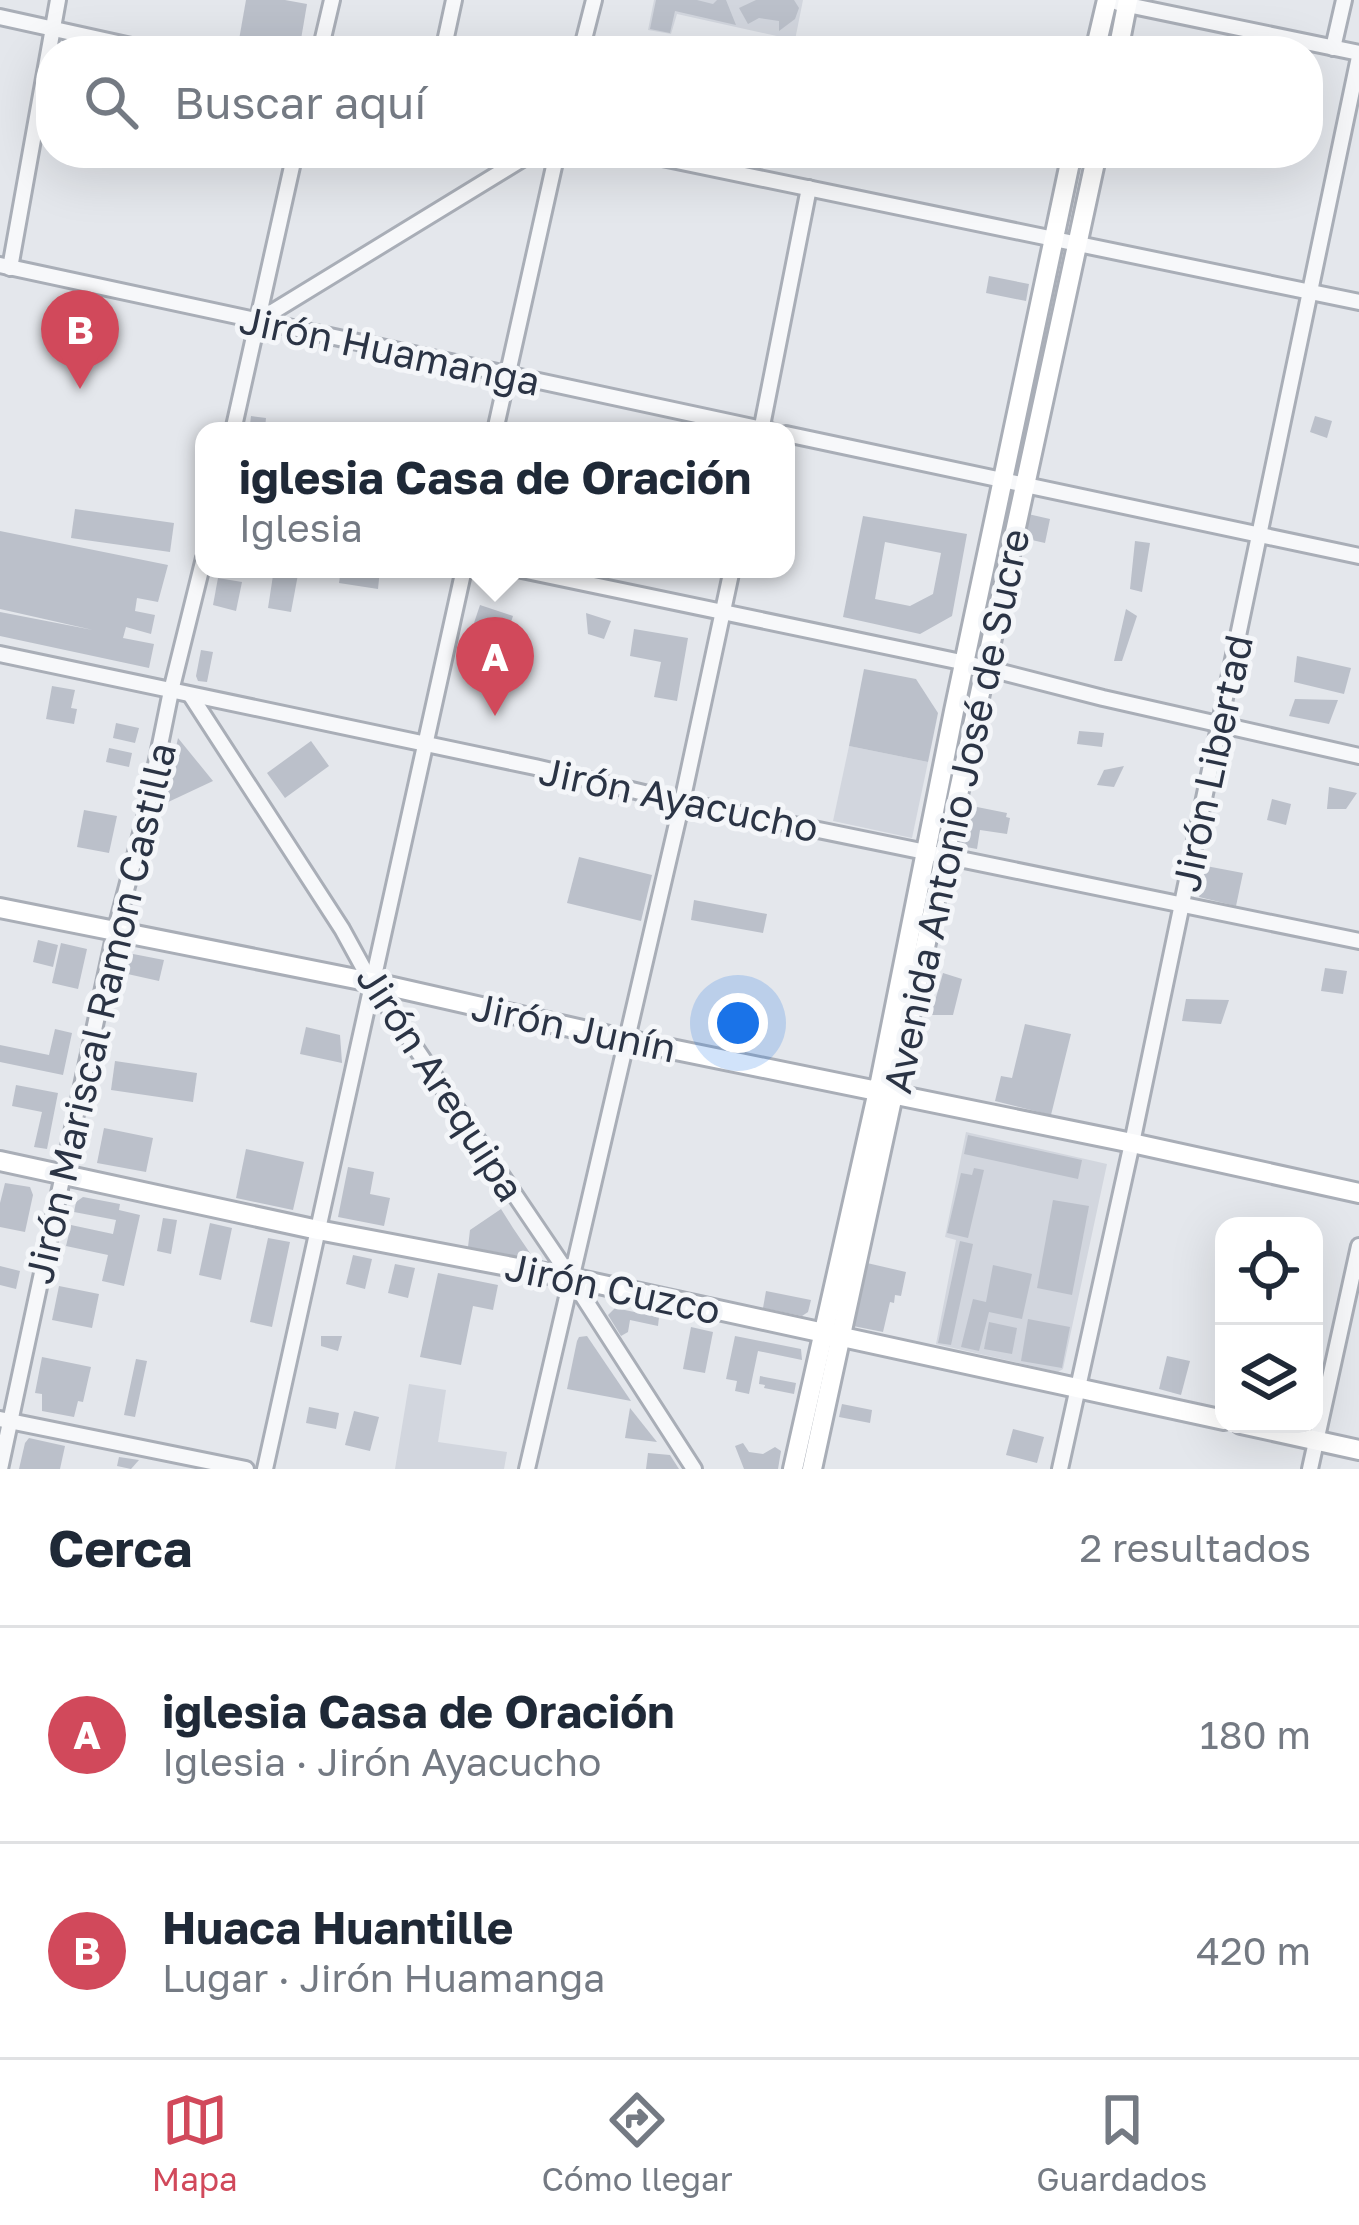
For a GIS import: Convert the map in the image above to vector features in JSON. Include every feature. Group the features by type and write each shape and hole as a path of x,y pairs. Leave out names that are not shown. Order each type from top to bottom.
{"street":[{"path":"51,36 58,0"},
{"path":"324,36 332,0"},
{"path":"446,36 454,0"},
{"path":"585,36 594,0"},
{"path":"1333,48 1344,0"},
{"path":"1117,1 1278,36"},
{"path":"1102,36 1117,1"},
{"path":"1117,1 1118,36"},
{"path":"0,17 78,36"},
{"path":"1323,46 1359,55"},
{"name":"Jirón Libertad","path":"1060,1469 1359,55"},
{"path":"5,266 36,111"},
{"path":"235,422 292,168"},
{"path":"256,322 508,168"},
{"path":"497,422 554,168"},
{"path":"711,168 1359,302"},
{"name":"Avenida Antonio José de Sucre","path":"886,1094 926,852 1069,168"},
{"name":"Avenida Antonio José de Sucre","path":"793,1469 832,1335 886,1094 947,856 1094,168"},
{"path":"765,422 809,188"},
{"name":"Jirón Huamanga","path":"5,266 727,422"},
{"path":"795,436 1359,556"},
{"name":"Jirón Mariscal Ramon Castilla","path":"0,1469 5,1420 199,578"},
{"path":"265,1469 462,578"},
{"path":"562,578 966,663 1359,756"},
{"path":"527,1469 731,578"},
{"name":"Jirón Ayacucho","path":"0,654 682,802 1359,941"},
{"name":"Jirón Arequipa","path":"191,696 343,928 371,982 694,1469"},
{"name":"Jirón Junín","path":"0,908 371,982 1359,1193"},
{"name":"Jirón Cuzco","path":"0,1161 318,1230 571,1278 1215,1418"},
{"path":"1310,1469 1359,1246"},
{"name":"Avenida Antonio José de Sucre","path":"812,1469 832,1335"},
{"path":"5,1420 246,1469"},
{"path":"1281,1433 1359,1450"},
{"path":"157,1469 160,1452"}],"shaded area":[{"path":"654,0 803,0 796,36 677,14 671,34 648,30"},
{"path":"849,746 928,762 912,838 833,821"},
{"path":"966,1132 1107,1164 1063,1369 1058,1372 936,1344 956,1240 945,1237"},
{"path":"409,1384 446,1390 438,1442 507,1452 504,1469 395,1469"}],"building":[{"path":"246,0 307,4 302,36 240,36"},
{"path":"656,0 713,4 726,0 736,25 675,11 670,33 650,29"},
{"path":"756,0 794,0 799,8 795,19 779,31 779,21 759,18 748,24 739,8"},
{"path":"989,276 1029,284 1026,301 986,293"},
{"path":"1315,416 1332,421 1327,438 1310,432"},
{"path":"75,509 174,523 170,552 71,538"},
{"path":"1028,514 1050,519 1045,543 1023,538"},
{"path":"863,516 967,534 952,616 920,634 843,617","holes":["885,542 941,553 933,594 910,606 875,599"]},
{"path":"0,531 168,565 158,602 137,598 135,611 155,615 151,634 126,627 123,638 154,644 149,668 0,636 0,612 93,630 0,609"},
{"path":"1135,541 1150,543 1142,592 1130,589"},
{"path":"218,578 242,582 236,611 213,605"},
{"path":"273,578 297,578 291,612 268,608"},
{"path":"340,578 379,578 378,589 339,583"},
{"path":"480,605 513,616 506,637 473,626"},
{"path":"1126,609 1137,616 1122,661 1114,661"},
{"path":"586,613 611,621 604,639 588,634"},
{"path":"634,629 688,638 677,701 654,697 661,662 630,656"},
{"path":"201,650 213,652 207,682 196,676"},
{"path":"1297,656 1351,668 1344,694 1294,682"},
{"path":"864,669 916,679 938,713 928,762 849,746"},
{"path":"52,686 75,690 74,724 46,719"},
{"path":"1295,699 1338,700 1329,724 1289,716"},
{"path":"116,723 139,728 135,743 113,738"},
{"path":"1079,731 1104,733 1102,747 1077,744"},
{"path":"178,738 213,781 164,804"},
{"path":"311,741 329,766 285,798 267,773"},
{"path":"109,748 132,753 129,767 106,762"},
{"path":"1124,766 1114,787 1097,785 1104,770"},
{"path":"1329,787 1357,793 1346,809 1327,809"},
{"path":"1272,799 1291,804 1286,825 1267,820"},
{"path":"972,806 1007,813 1007,834 980,830 977,849 955,845 956,838 967,834 964,824"},
{"path":"84,810 117,816 109,853 77,847"},
{"path":"579,857 652,875 641,921 567,903"},
{"path":"1206,866 1243,873 1236,906 1199,897"},
{"path":"694,900 767,914 763,933 691,920"},
{"path":"38,940 58,945 53,967 33,962"},
{"path":"61,943 87,949 78,989 52,983"},
{"path":"128,953 164,960 159,981 123,973"},
{"path":"1325,968 1347,971 1343,994 1321,991"},
{"path":"943,973 962,979 953,1015 931,1015"},
{"path":"1186,999 1229,1000 1221,1024 1182,1021"},
{"path":"1025,1024 1071,1034 1051,1115 995,1101 1001,1076 1012,1078"},
{"path":"306,1027 340,1035 342,1063 300,1054"},
{"path":"55,1029 72,1033 63,1075 0,1062 0,1045 49,1055"},
{"path":"115,1061 197,1073 193,1102 111,1090"},
{"path":"16,1085 58,1093 47,1149 34,1147 42,1112 12,1106"},
{"path":"104,1128 153,1138 146,1172 97,1163"},
{"path":"968,1135 1082,1160 1078,1179 964,1154"},
{"path":"246,1149 304,1162 293,1210 236,1198"},
{"path":"348,1167 374,1172 370,1194 390,1198 384,1226 338,1217"},
{"path":"974,1168 984,1170 968,1238 947,1233 961,1173 972,1175"},
{"path":"5,1183 30,1187 33,1195 25,1232 0,1227"},
{"path":"83,1197 120,1204 119,1210 140,1215 124,1286 102,1281 108,1255 66,1246 71,1225 113,1234 116,1220 74,1212"},
{"path":"1053,1200 1089,1206 1072,1295 1037,1288"},
{"path":"501,1209 532,1256 468,1247 470,1230"},
{"path":"163,1218 177,1220 171,1254 157,1251"},
{"path":"210,1223 232,1228 221,1280 199,1275"},
{"path":"268,1238 290,1242 272,1327 250,1322"},
{"path":"960,1241 973,1244 951,1345 938,1343"},
{"path":"353,1255 372,1259 365,1289 346,1284"},
{"path":"867,1263 906,1272 901,1296 895,1295 894,1303 890,1302 883,1332 853,1326"},
{"path":"395,1264 415,1268 408,1298 388,1293"},
{"path":"993,1265 1032,1274 1022,1319 989,1312 979,1351 961,1347 973,1299 986,1302"},
{"path":"0,1266 20,1271 16,1289 0,1285"},
{"path":"438,1273 498,1285 493,1310 473,1306 461,1365 420,1357"},
{"path":"59,1286 99,1294 92,1328 52,1320"},
{"path":"766,1291 811,1300 808,1312 802,1316 763,1308"},
{"path":"615,1308 659,1317 658,1326 630,1320 628,1332 621,1336 608,1315"},
{"path":"1028,1319 1070,1327 1062,1368 1021,1361"},
{"path":"989,1322 1017,1328 1012,1354 984,1349"},
{"path":"691,1327 713,1332 705,1373 683,1369"},
{"path":"321,1336 342,1336 338,1351 321,1346"},
{"path":"587,1336 631,1401 567,1389 577,1341"},
{"path":"735,1336 801,1349 802,1360 758,1351 749,1394 735,1391 737,1381 726,1379"},
{"path":"1167,1356 1190,1361 1181,1395 1159,1389"},
{"path":"42,1357 91,1367 83,1402 78,1401 74,1417 42,1411 42,1394 35,1393"},
{"path":"136,1359 147,1361 135,1417 124,1415"},
{"path":"760,1376 796,1383 794,1394 764,1388"},
{"path":"842,1404 872,1410 870,1423 839,1417"},
{"path":"309,1407 339,1413 336,1429 306,1423"},
{"path":"630,1408 657,1442 625,1438"},
{"path":"354,1411 379,1417 370,1451 345,1445"},
{"path":"1013,1429 1044,1437 1037,1463 1006,1455"},
{"path":"29,1438 65,1446 60,1469 19,1469"},
{"path":"743,1443 749,1452 763,1454 775,1447 781,1451 778,1469 744,1469 735,1446"},
{"path":"648,1453 670,1455 679,1469 646,1469"},
{"path":"119,1457 139,1460 131,1469 117,1466"}],"place":[{"name":"Huaca Huantille","path":"80,389"},
{"name":"iglesia Casa de Oración","path":"495,716"}]}
